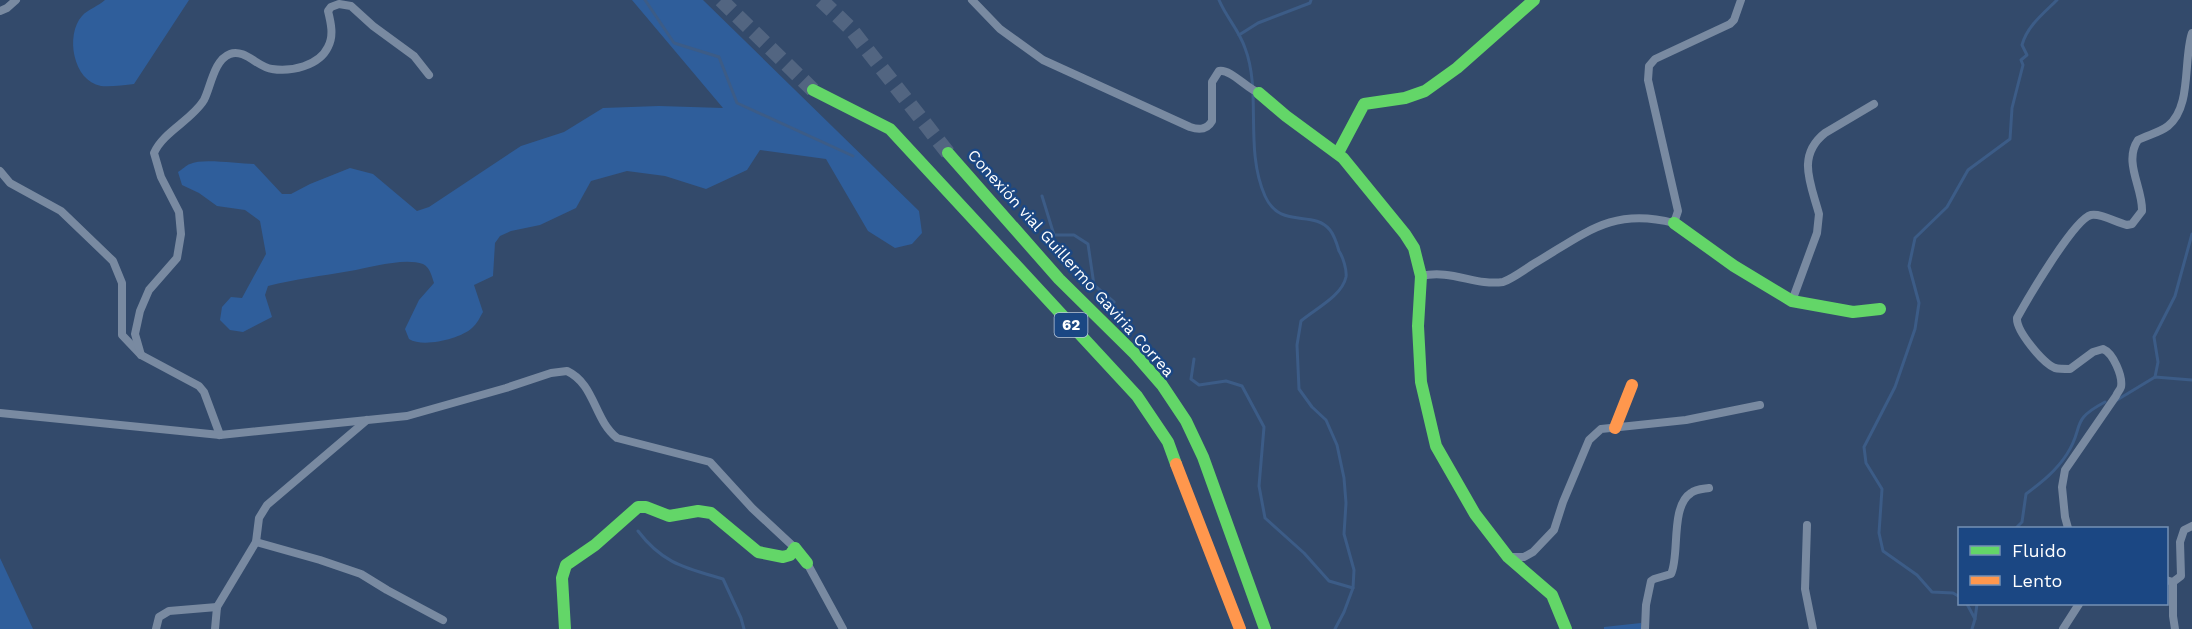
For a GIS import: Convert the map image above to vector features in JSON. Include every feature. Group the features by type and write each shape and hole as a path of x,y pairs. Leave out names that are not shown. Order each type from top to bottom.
{"main road":[{"path":"1338,153 1364,104 1405,98 1425,91 1457,68 1534,0"},
{"name":"62","path":"813,90 890,129 1137,396 1168,442 1239,629"},
{"path":"1254,91 1338,153 1352,166 1406,234 1417,254 1421,276 1418,326 1421,382 1436,446 1475,514 1508,557 1552,595 1566,629"},
{"name":"Conexión vial Guillermo Gaviria Correa","path":"948,153 1059,279 1135,354 1162,385 1186,422 1203,457 1265,629"},
{"path":"1674,223 1734,266 1792,301 1853,312 1880,309"},
{"path":"1616,428 1632,385"},
{"path":"565,629 562,578 566,565 595,545 638,507 646,507 669,516 698,511 711,513 758,552 783,557 790,555 795,548 807,562"}],"street":[{"path":"0,11 16,0"},
{"path":"972,0 1000,29 1043,60 1198,130 1205,129 1212,121 1212,82 1216,74 1222,70 1228,72 1254,91"},
{"path":"1421,276 1438,273 1503,282 1590,231 1614,220 1647,217 1674,223 1678,211 1648,80 1649,66 1655,59 1730,24 1734,20 1741,0"},
{"path":"141,355 135,334 140,311 149,290 177,258 181,234 179,212 161,177 154,153 203,102 220,60 231,53 238,53 270,69 300,68 321,56 329,46 332,27 328,11 339,4 351,6 358,11 414,56 429,75"},
{"path":"2068,527 2062,487 2065,470 2116,396 2121,387 2120,380 2113,356 2103,349 2093,352 2070,369 2056,368 2044,360 2022,333 2017,324 2017,318 2054,258 2086,218 2096,215 2127,225 2132,224 2142,211 2133,169 2133,149 2138,140 2162,130 2172,122 2184,98 2192,33"},
{"path":"1792,301 1817,233 1819,221 1807,168 1808,156 1817,139 1874,104"},
{"path":"0,171 10,183 61,211 113,261 122,283 122,334 141,355 199,386 204,392 220,435"},
{"path":"0,412 220,435 407,416 495,392 551,373 567,371 582,382 592,396 608,429 617,438 710,462 752,508 795,548"},
{"path":"1508,557 1524,557 1533,552 1554,530 1589,440 1601,429 1686,420 1760,405"},
{"path":"215,629 217,607 256,542 260,518 267,505 367,420"},
{"path":"1645,629 1646,605 1651,582 1671,574 1674,568 1675,535 1680,512 1688,495 1709,488"},
{"path":"1807,525 1805,589 1814,629"},
{"path":"2175,629 2170,581 2181,576 2181,536 2184,530 2192,526"},
{"path":"256,542 361,574 443,620"},
{"path":"807,562 843,629"},
{"path":"2063,629 2078,605"},
{"path":"156,629 159,617 169,611 217,607"}],"shaded area":[{"path":"105,0 189,0 134,84 101,86 91,82 78,67 73,45 77,24 84,14"},
{"path":"632,0 703,0 919,211 922,233 912,244 895,248 868,231 826,159 760,150 747,170 706,189 665,176 627,171 591,181 576,208 540,225 511,231 500,236 495,243 493,276 474,285 483,312 472,328 450,339 423,343 409,339 405,329 419,300 434,283 427,267 415,262 386,264 268,286 265,295 272,317 243,332 230,330 220,320 222,307 231,297 242,298 266,254 260,221 245,210 217,206 199,193 182,185 178,172 189,165 203,161 254,164 282,194 291,194 350,168 373,174 417,211 429,207 521,146 564,132 603,108 659,106 723,108"},
{"path":"0,558 33,629 0,629"},
{"path":"1641,623 1642,629 1604,629 1604,627"}],"waterway":[{"path":"645,0 674,43 719,57 737,103 853,156"},
{"path":"1219,0 1242,41 1250,65 1255,159 1265,196 1279,213 1315,221 1330,230 1345,267 1346,277 1339,290 1301,321 1297,345 1299,389 1312,407 1326,420 1337,445 1344,478 1346,503 1344,534 1354,570 1353,588 1335,629"},
{"path":"1239,35 1258,23 1310,3 1311,0"},
{"path":"1958,596 1953,593 1932,592 1917,575 1883,551 1879,533 1882,489 1866,463 1864,447 1895,387 1915,329 1919,303 1909,266 1915,238 1947,207 1968,170 2010,139 2012,108 2023,65 2021,60 2027,55 2022,45 2024,38 2032,26 2057,0"},
{"path":"1042,196 1054,235 1074,235 1088,244 1094,285 1114,302"},
{"path":"2155,377 2158,362 2154,337 2175,296 2192,234"},
{"path":"1194,359 1191,379 1199,385 1226,381 1242,386 1264,427 1259,486 1265,518 1304,553 1329,581 1353,588"},
{"path":"2117,400 2155,377 2192,380"},
{"path":"2017,527 2022,522 2026,494 2063,460 2086,414 2105,402"},
{"path":"638,531 666,558 686,568 723,579 744,629"},
{"path":"1968,605 1975,619 1972,629"},
{"path":"1975,619 1977,605"}],"tunnel":[{"path":"721,0 813,90"},
{"path":"821,0 850,28 948,153"}],"traffic: fast":[{"path":"1338,153 1364,104 1405,98 1425,91 1457,68 1534,0"},
{"path":"813,90 890,129 1137,396 1168,442 1176,464"},
{"path":"1259,93 1343,158 1414,248 1421,276 1418,326 1421,382 1436,446 1475,514 1508,557 1552,595 1566,629"},
{"path":"948,153 1059,279 1135,354 1162,385 1186,421 1203,457 1265,629"},
{"path":"1674,223 1734,266 1792,301 1853,312 1880,309"},
{"path":"565,629 562,578 566,565 595,545 638,507 646,507 669,516 698,511 711,513 758,552 783,557 790,555 795,548 807,563"}],"traffic: slow":[{"path":"1615,428 1632,385"},
{"path":"1176,464 1240,629"}]}
